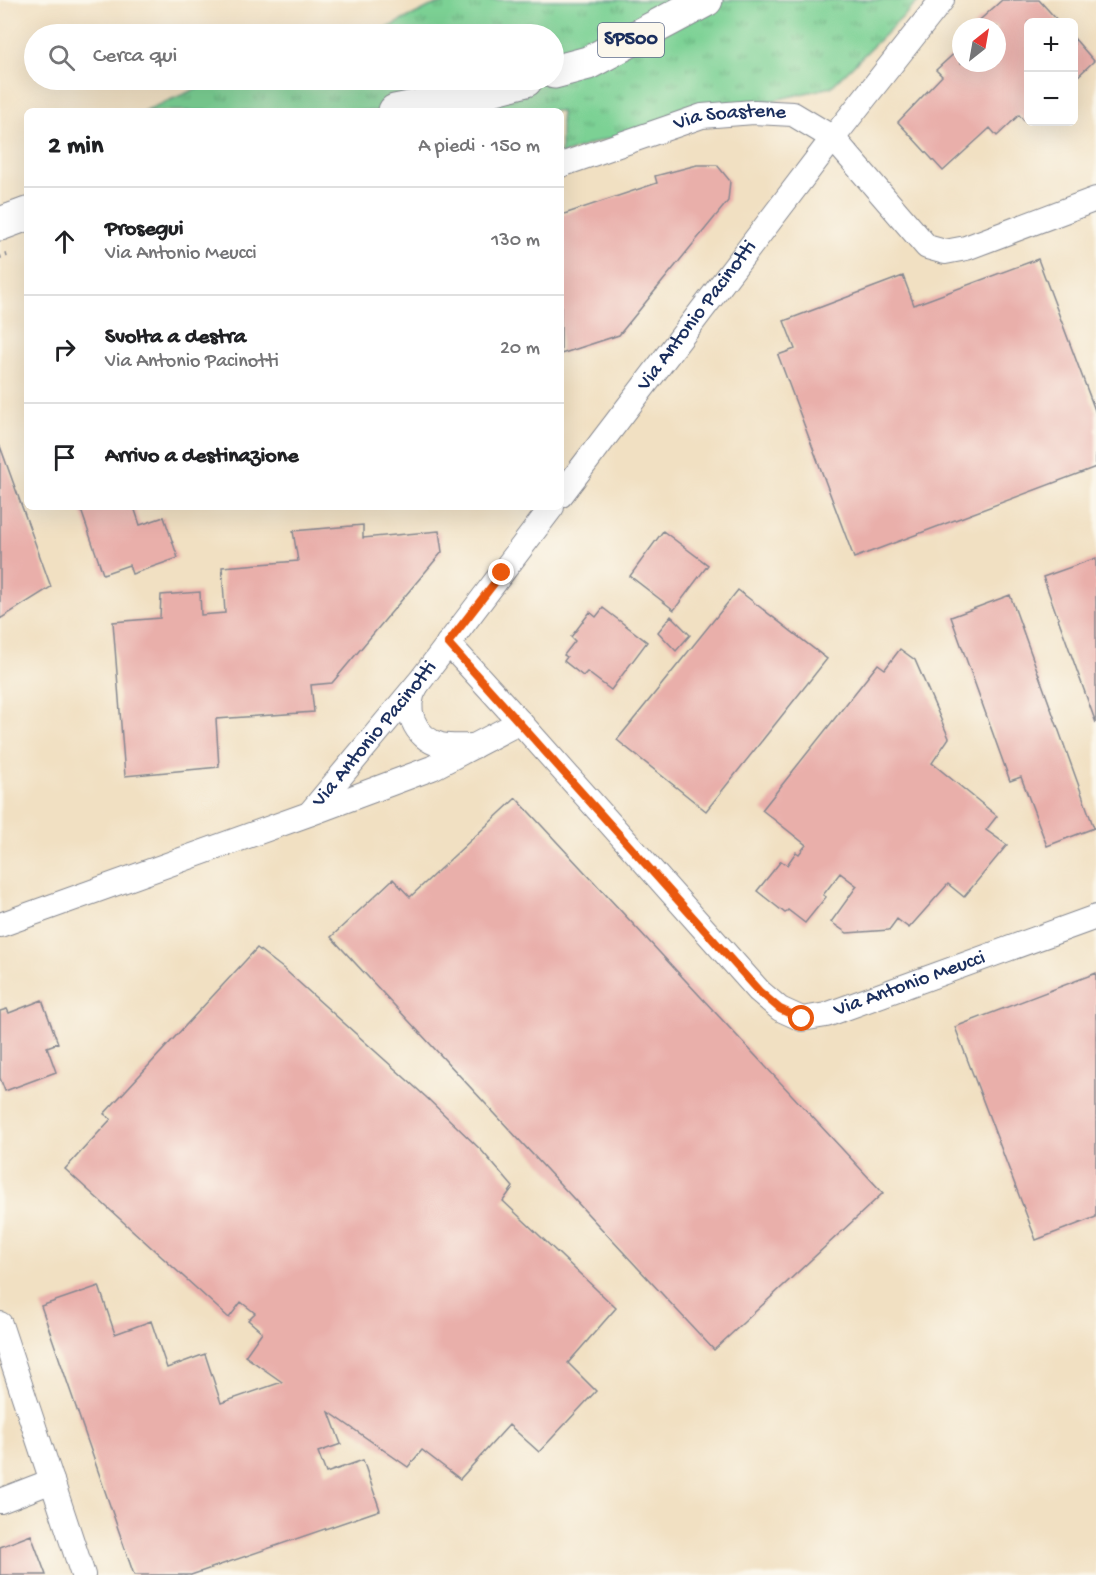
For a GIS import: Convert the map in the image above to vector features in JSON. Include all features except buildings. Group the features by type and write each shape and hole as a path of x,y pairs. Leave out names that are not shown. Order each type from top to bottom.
{"main road":[{"name":"SP500","path":"564,69 588,63 706,0"},
{"path":"410,108 487,90"},
{"path":"0,224 24,215"}],"street":[{"path":"833,138 942,0"},
{"name":"Via Soastene","path":"564,164 702,116 754,112 793,114 833,138 927,247 945,252 966,248 1096,199"},
{"name":"Via Antonio Pacinotti","path":"564,491 833,138"},
{"name":"Via Antonio Pacinotti","path":"0,925 309,814 420,681 550,510"},
{"name":"Via Antonio Meucci","path":"448,643 759,991 780,1009 802,1019 826,1015 1096,916"},
{"path":"420,681 412,692 410,706 412,719 419,731 429,740 442,745 474,746"},
{"path":"309,814 432,768 520,722"},
{"path":"0,1324 83,1575"},
{"path":"0,1501 52,1481"}],"green space":[{"path":"460,0 920,0 831,87 599,141 564,154 564,108 151,108 194,90 564,90 564,24 395,24 431,6"}],"route":[{"path":"502,573 448,643 759,991 780,1009 802,1019"}]}
